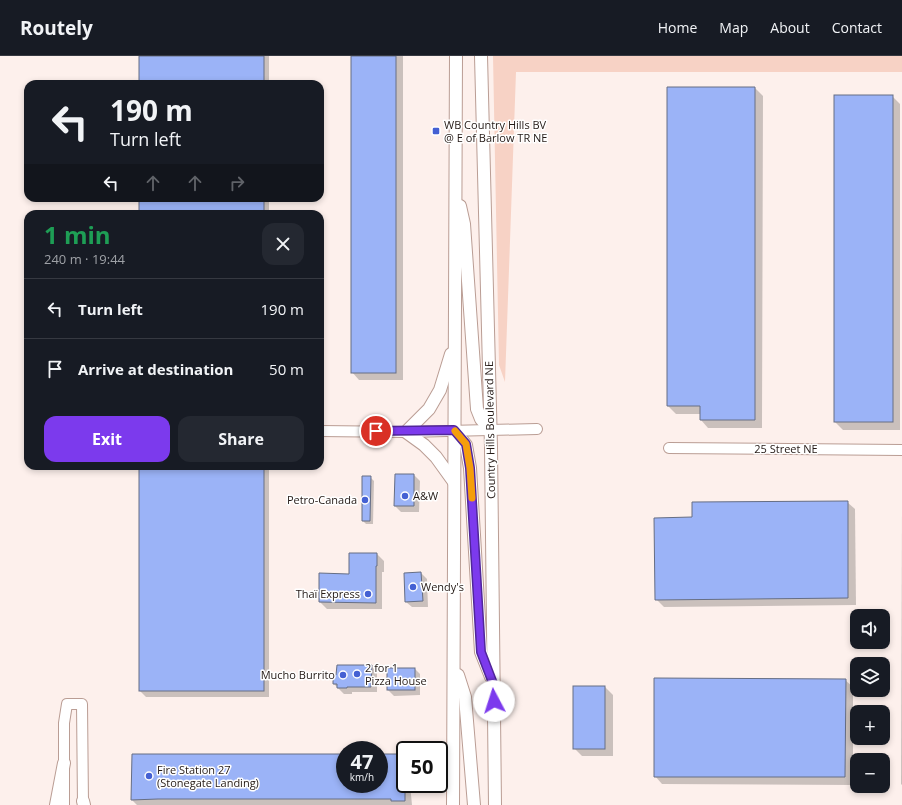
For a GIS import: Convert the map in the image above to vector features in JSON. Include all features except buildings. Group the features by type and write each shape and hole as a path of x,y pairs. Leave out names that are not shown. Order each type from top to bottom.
{"main road":[{"path":"453,805 455,664 454,430 456,56"},
{"name":"Country Hills Boulevard NE","path":"481,56 490,430 495,805"},
{"path":"455,183 464,224 477,409 481,419 490,430"},
{"path":"454,482 436,457 424,445 406,432 429,409 440,390 455,340"},
{"path":"454,430 466,444 469,461 481,652 494,686"},
{"path":"455,664 465,697 474,805"},
{"path":"56,805 64,763"},
{"path":"448,805 453,789"}],"street":[{"path":"324,431 406,432 537,429"},
{"name":"25 Street NE","path":"669,448 902,450"},
{"path":"64,805 64,723 67,704 82,704 83,804"}],"shaded area":[{"path":"493,56 902,56 902,72 516,72 505,382 499,365"}],"slow traffic":[{"path":"455,431 466,444 470,468 472,498"}],"place":[{"name":"WB Country Hills BV @ E of Barlow TR NE","path":"436,131"},
{"name":"A&W","path":"405,496"},
{"name":"Petro-Canada","path":"365,500"},
{"name":"Wendy's","path":"413,587"},
{"name":"Thaï Express","path":"368,594"},
{"name":"2 for 1 Pizza House","path":"357,674"},
{"name":"Mucho Burrito","path":"343,675"},
{"name":"Fire Station 27 (Stonegate Landing)","path":"149,776"}],"route":[{"path":"376,431 406,432 454,430 466,444 470,468 481,652 494,686 494,701"}]}
